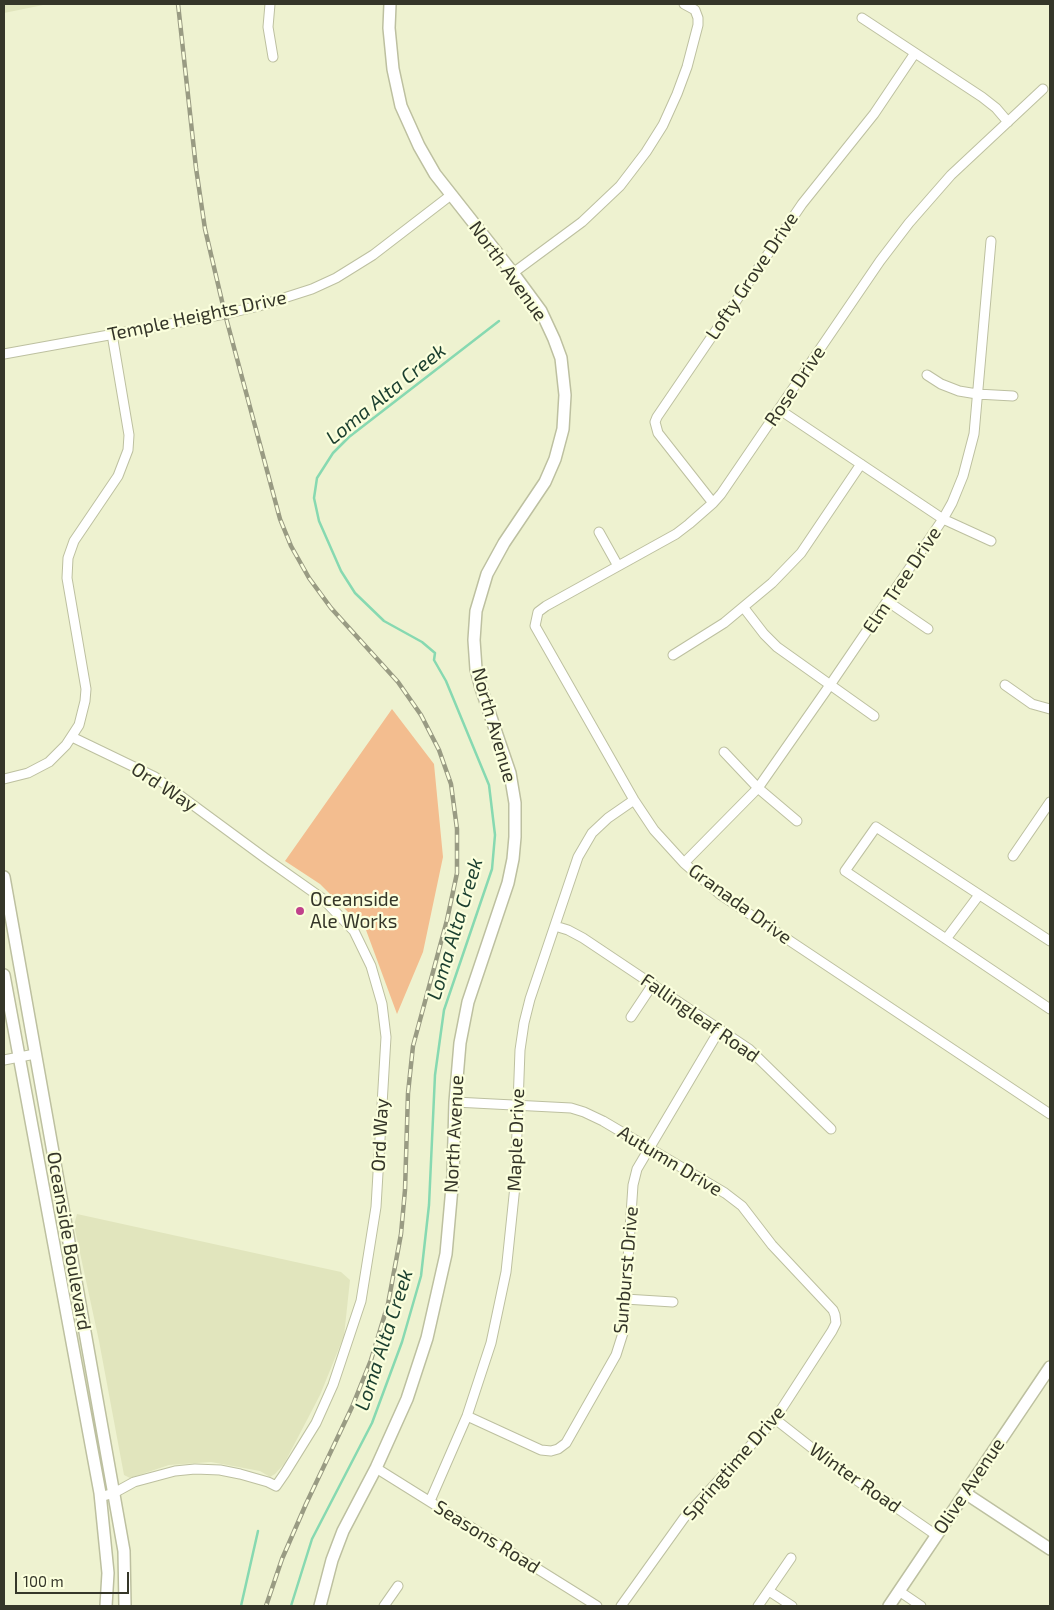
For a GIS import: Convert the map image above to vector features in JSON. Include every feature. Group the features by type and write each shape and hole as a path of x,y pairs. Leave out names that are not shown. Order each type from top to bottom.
{"main road":[{"name":"North Avenue","path":"320,1606 332,1560 343,1531 376,1468 407,1399 427,1338 446,1254 453,1176 455,1102 460,1043 468,1002 508,883 515,837 515,803 510,773 476,669 474,640 476,611 487,574 504,543 545,482 555,458 563,429 565,404 561,358 541,311 513,272 435,174 419,146 401,106 393,69 390,4"},
{"name":"Oceanside Boulevard","path":"4,877 124,1551 125,1606"},
{"name":"Oceanside Boulevard","path":"4,975 100,1497 108,1573 106,1606"},
{"name":"Olive Avenue","path":"889,1606 1050,1367"},
{"path":"965,1492 1050,1549"}],"street":[{"path":"270,4 268,27 273,57"},
{"path":"513,272 582,222 620,186 646,152 663,125 677,94 687,67 698,25 695,10 684,4"},
{"path":"862,18 970,89 996,108 1008,122"},
{"name":"Lofty Grove Drive","path":"713,503 658,433 655,422 656,417 802,204 874,114 915,53"},
{"name":"Rose Drive","path":"546,606 676,534 713,503 780,410 880,261 909,223 951,175 1043,89"},
{"name":"Temple Heights Drive","path":"4,354 259,306 312,289 336,278 373,255 451,194"},
{"name":"Elm Tree Drive","path":"684,863 758,788 943,519 952,503 963,476 974,434 990,241"},
{"path":"4,779 28,772 49,762 72,737 79,724 85,702 86,689 66,578 68,558 74,541 118,476 128,450 129,435 112,334"},
{"path":"927,375 941,384 959,390 977,394 1013,396"},
{"path":"780,410 943,519 991,541"},
{"path":"673,655 724,623 772,583 801,553 861,464"},
{"path":"599,532 618,566"},
{"path":"887,601 928,629"},
{"name":"Granada Drive","path":"546,606 538,612 535,626 634,800 654,830 684,863 721,895 1050,1114"},
{"path":"744,608 764,634 777,647 874,716"},
{"path":"1005,685 1032,704 1050,709"},
{"name":"Ord Way","path":"72,737 155,777 323,899 354,931 371,966 382,1004 386,1037 376,1207 361,1301 333,1385 316,1423 276,1486 240,1474 220,1470 195,1469 134,1482 114,1493 100,1497"},
{"path":"724,752 758,788 797,821"},
{"name":"Maple Drive","path":"430,1501 467,1416 491,1343 506,1272 515,1186 520,1050 530,999 578,857 592,833 608,818 634,800"},
{"path":"1013,856 1050,802"},
{"path":"1050,941 876,826 845,872 1050,1009"},
{"path":"946,939 979,894"},
{"name":"Fallingleaf Road","path":"555,926 583,938 749,1049 830,1129"},
{"path":"631,1017 653,984"},
{"name":"Sunburst Drive","path":"467,1416 541,1450 551,1451 558,1449 566,1443 616,1355 623,1333 633,1185 637,1169 720,1029"},
{"path":"4,1060 34,1054"},
{"name":"Autumn Drive","path":"455,1102 571,1108 603,1121 725,1193 742,1206 772,1246 834,1310 835,1315"},
{"path":"625,1299 673,1302"},
{"name":"Springtime Drive","path":"621,1606 684,1518 775,1419 832,1331 836,1323 835,1315"},
{"name":"Winter Road","path":"775,1419 826,1459 936,1535"},
{"name":"Seasons Road","path":"376,1468 597,1606"},
{"path":"758,1606 791,1558"},
{"path":"384,1606 398,1586"},
{"path":"769,1591 792,1606"},
{"path":"899,1591 921,1606"}],"shaded area":[{"path":"4,4 48,4 4,13"},
{"path":"392,709 434,764 443,857 423,952 397,1014 366,930 320,884 285,861"},
{"path":"77,1214 341,1272 350,1280 344,1336 320,1395 284,1464 275,1474 270,1477 260,1471 211,1462 169,1465 130,1478 124,1475 99,1341 74,1225"}],"waterway":[{"name":"Loma Alta Creek","path":"291,1606 312,1539 372,1423 402,1342 421,1276 429,1205 435,1075 444,1010 492,869 495,835 489,785 446,681 434,660 435,653 422,642 384,621 355,593 341,571 319,521 314,498 317,478 333,453 349,437 499,321"},
{"path":"241,1606 258,1531"}],"railway":[{"path":"178,4 196,168 205,229 225,314 280,519 291,546 309,578 331,608 398,682 421,715 439,750 451,784 457,829 457,873 447,920 413,1046 408,1093 405,1190 401,1234 388,1304 371,1360 352,1407 282,1559 266,1606"}],"place":[{"name":"Oceanside Ale Works","path":"300,911"}]}
